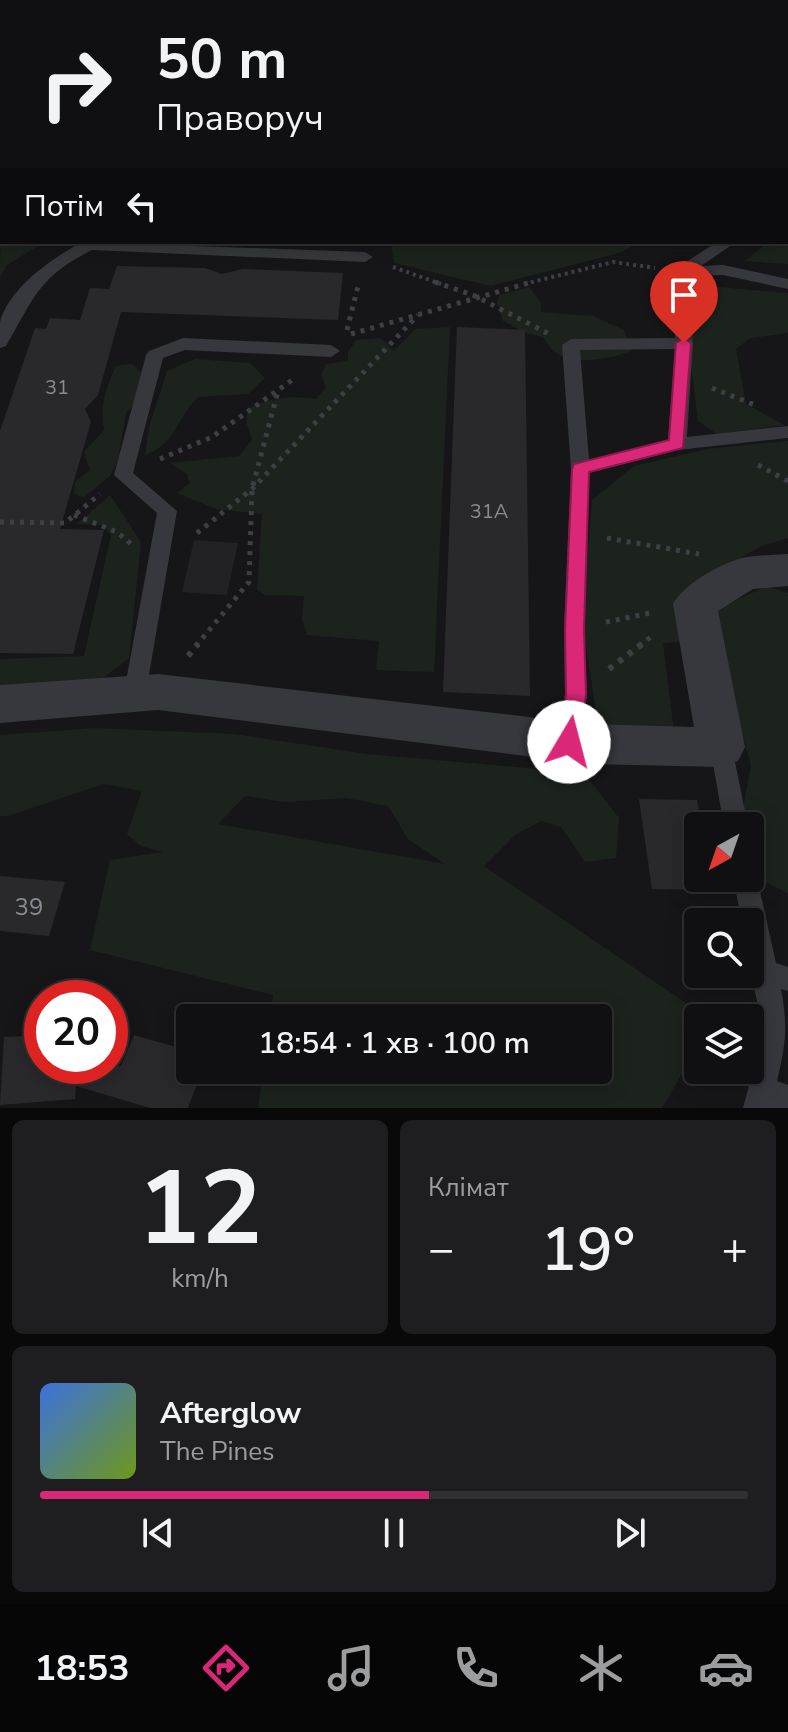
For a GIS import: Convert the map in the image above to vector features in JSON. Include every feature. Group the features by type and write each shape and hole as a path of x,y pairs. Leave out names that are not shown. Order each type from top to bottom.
{"street":[{"path":"0,704 146,692 569,742 721,747 695,604 744,574 788,570"}],"lane":[{"path":"680,271 725,244"},
{"path":"0,342 34,281 66,255 89,245 365,257"},
{"path":"680,271 723,270 788,284"},
{"path":"677,444 684,343 680,271"},
{"path":"569,742 576,694 574,629 580,469 571,345 684,343"},
{"path":"146,692 155,566 167,511 123,475 155,355 183,344 331,351"},
{"path":"580,469 677,444 788,432"},
{"path":"721,747 733,812"},
{"path":"764,971 788,979"},
{"path":"764,975 777,1030 769,1099"}],"path":[{"path":"571,345 475,296 365,257 345,336 475,296 613,262 680,271"},
{"path":"74,515 117,532 155,566 252,489 418,315"},
{"path":"0,522 65,523 123,475 212,437 331,351"},
{"path":"682,375 761,408"},
{"path":"146,692 249,582 252,489 278,390"},
{"path":"578,533 692,551 744,574"},
{"path":"574,629 695,604"},
{"path":"576,694 695,604"}],"shaded area":[{"path":"0,244 42,244 7,265 0,277"},
{"path":"391,244 637,244 619,253 491,286 394,263"},
{"path":"766,244 788,244 788,264 744,261"},
{"path":"696,285 788,293 788,333 750,338 736,349 746,404 784,425 717,434 698,421 689,349"},
{"path":"529,287 541,303 541,312 593,316 624,330 631,351 582,360 563,357 553,351 543,337 526,333 503,321 497,302 500,295"},
{"path":"450,327 434,672 376,670 379,641 307,635 302,619 304,596 265,595 257,590 262,514 216,509 177,493 190,483 187,474 170,463 239,456 252,440 246,421 248,409 281,398 316,399 326,387 321,375 326,364 348,361 348,352 356,340 381,338 394,351 415,329"},
{"path":"195,359 250,363 265,378 248,394 198,397 163,445 145,455 149,427 167,371"},
{"path":"132,364 143,374 137,404 126,412 118,460 110,476 83,498 74,493 75,482 90,470 84,452 104,430 103,405 109,383 116,366"},
{"path":"788,441 788,538 759,547 709,577 695,640 663,643 674,732 618,734 597,718 582,620 592,500 634,466 707,449"},
{"path":"110,495 141,542 129,658 95,684 0,689 0,659 84,656 111,535 102,525 77,524"},
{"path":"194,540 238,543 227,595 182,592"},
{"path":"767,586 788,593 788,893 764,882 764,812 744,812 751,765 733,700 712,650 719,608"},
{"path":"95,728 234,734 367,754 584,773 619,818 616,858 585,862 561,827 542,821 516,834 484,866 687,1004 684,1004 684,1070 662,1108 258,1108 261,1084 612,1084 612,1004 272,1004 273,995 90,950 110,860 163,852 141,846 127,834 142,791 103,784 0,816 0,735","holes":["245,796 284,802 346,798 388,806 408,839 445,864 218,824"]}],"building":[{"path":"117,266 205,268 222,274 243,269 343,273 338,320 121,312 98,395 85,409 91,422 60,529 104,530 73,654 0,653 0,431 35,328 46,329 50,318 80,320 90,288 109,289"},
{"path":"457,327 525,330 530,696 443,692"},
{"path":"639,799 697,800 699,812 684,812 684,890 652,889"},
{"path":"0,876 65,882 49,936 0,931"},
{"path":"134,1035 176,1047 176,1084 197,1084 188,1108 150,1108 76,1086 75,1099 0,1105 4,1037 24,1036 24,1084 128,1084 128,1049"}],"route":[{"path":"569,742 576,694 574,629 580,469 677,444 684,343"}]}
